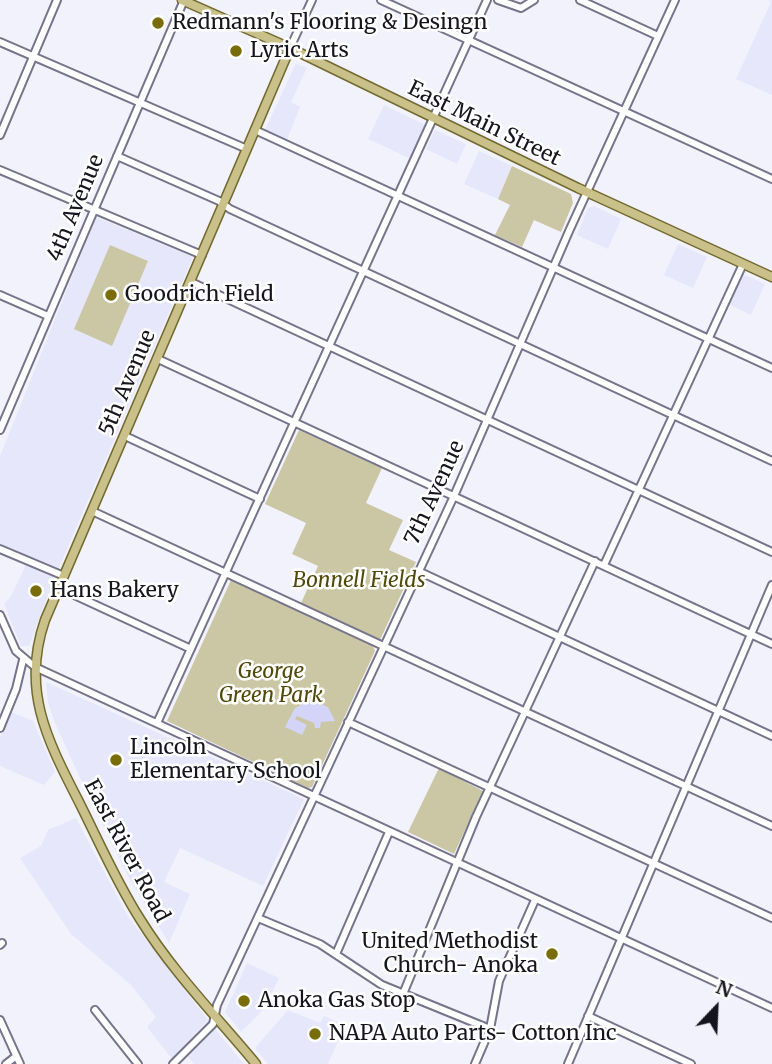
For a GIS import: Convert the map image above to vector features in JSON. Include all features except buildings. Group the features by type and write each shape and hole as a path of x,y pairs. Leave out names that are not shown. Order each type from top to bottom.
{"main road":[{"name":"East Main Street","path":"183,0 290,48 586,192 772,277"},
{"name":"5th Avenue","path":"35,667 41,634 64,576 290,48"},
{"name":"East River Road","path":"35,667 36,699 52,748 123,892 141,922 256,1064"}],"street":[{"path":"0,135 57,0"},
{"name":"4th Avenue","path":"1,425 183,0"},
{"name":"5th Avenue","path":"290,48 312,0"},
{"path":"381,0 772,179"},
{"path":"157,723 488,0"},
{"path":"498,0 521,8 534,0"},
{"path":"580,0 658,36"},
{"name":"7th Avenue","path":"173,1064 210,1027 488,421 586,192 675,0"},
{"path":"0,42 247,149"},
{"path":"255,130 772,368"},
{"path":"117,156 772,461"},
{"path":"0,170 202,255"},
{"path":"604,565 743,264"},
{"path":"191,282 772,552"},
{"path":"0,295 48,316"},
{"path":"158,359 772,644"},
{"path":"125,436 260,499"},
{"path":"92,511 772,825"},
{"path":"0,549 64,576"},
{"path":"403,994 447,894 456,863 595,561"},
{"path":"418,571 772,736"},
{"path":"568,1064 772,585"},
{"path":"60,588 191,649"},
{"path":"0,615 23,660 35,667 772,1008"},
{"path":"0,728 23,660"},
{"path":"348,722 772,918"},
{"path":"336,954 389,832"},
{"path":"475,1064 490,1029 499,981 535,900"},
{"path":"258,918 336,954 360,973 403,994 490,1029"},
{"path":"95,1010 138,1064"},
{"path":"588,1016 691,1064"},
{"path":"0,1020 20,1064"},
{"path":"5,1064 15,1057"}],"shaded area":[{"path":"768,0 772,0 772,95 736,79 771,2"},
{"path":"296,63 307,68 291,102 300,107 287,140 265,130"},
{"path":"384,105 427,126 411,159 368,139"},
{"path":"435,130 466,144 457,164 426,149"},
{"path":"479,151 512,166 498,199 464,184"},
{"path":"594,206 621,219 608,249 577,235 588,208"},
{"path":"96,217 193,257 58,570 0,544 0,456"},
{"path":"678,244 707,257 693,288 664,275"},
{"path":"742,274 765,284 751,315 728,304"},
{"path":"26,565 55,577 29,646 21,646 4,604 10,598"},
{"path":"46,682 304,799 263,886 180,848 164,882 190,894 169,943 131,882 90,800 55,723 48,703"},
{"path":"11,712 33,721 55,772 44,785 0,766 0,738"},
{"path":"76,818 127,915 208,1020 172,1059 147,1027 156,1017 131,985 71,934 20,858 41,846 48,830"},
{"path":"247,963 279,978 265,1008 241,1032 225,1012"},
{"path":"288,1010 320,1023 324,1016 345,1025 328,1064 268,1064 255,1048"},
{"path":"215,1029 244,1064 194,1064 188,1057"}],"green space":[{"path":"512,166 571,194 573,203 561,232 534,220 522,247 495,235 510,205 498,199"},
{"name":"Goodrich Field","path":"110,245 148,261 112,346 74,329"},
{"name":"Bonnell Fields","path":"299,430 382,468 366,503 403,520 389,550 416,562 380,640 301,603 318,566 292,554 306,523 265,504"},
{"name":"George Green Park","path":"231,580 373,646 375,651 312,787 308,788 167,721"},
{"path":"439,768 483,791 454,854 408,832"}],"water":[{"path":"311,700 328,707 335,721 321,722 320,728 315,728 314,723 297,716 295,719 307,725 302,735 285,727 295,708"}],"place":[{"name":"Redmann's Flooring & Desingn","path":"158,23"},
{"name":"Lyric Arts","path":"236,51"},
{"name":"Goodrich Field","path":"111,295"},
{"name":"Hans Bakery","path":"36,591"},
{"name":"Lincoln Elementary School","path":"116,760"},
{"name":"United Methodist Church- Anoka","path":"552,954"},
{"name":"Anoka Gas Stop","path":"244,1001"},
{"name":"NAPA Auto Parts- Cotton Inc","path":"315,1034"}]}
